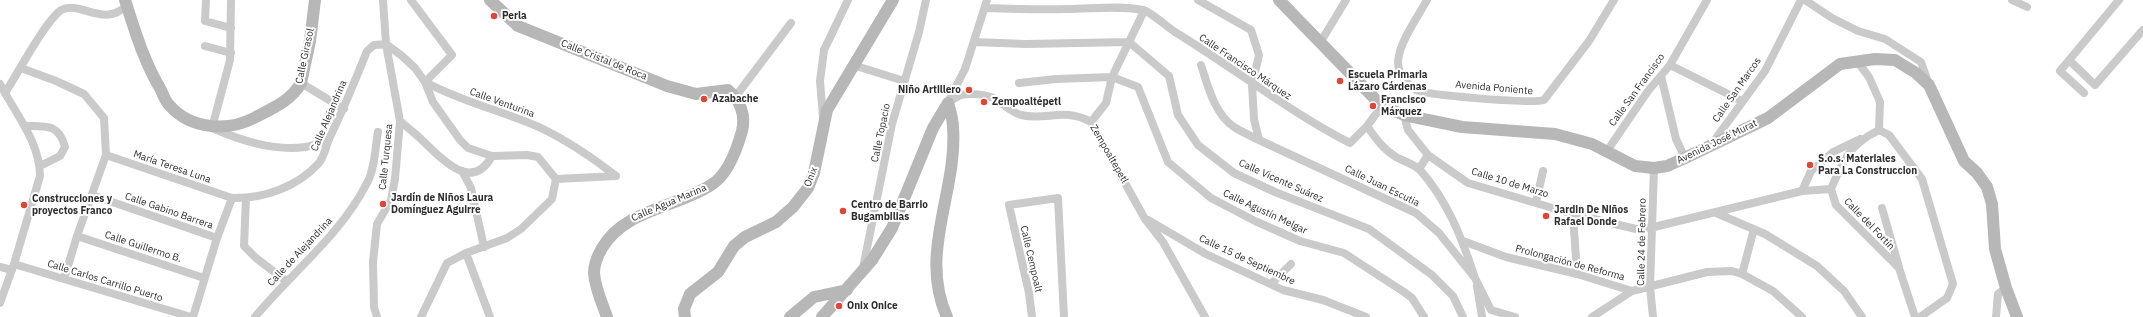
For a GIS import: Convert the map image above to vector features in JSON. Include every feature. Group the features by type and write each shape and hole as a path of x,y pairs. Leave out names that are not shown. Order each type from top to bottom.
{"street":[{"path":"206,0 205,21 231,28"},
{"path":"212,128 225,84 231,53 231,0"},
{"name":"Calle Girasol","path":"212,128 246,122 284,102 301,83 310,41 315,0"},
{"name":"Calle Turquesa","path":"376,317 374,307 373,262 377,224 391,200 395,179 400,121 386,44 383,0"},
{"path":"411,0 452,55 425,82 433,102 460,140 468,148 492,156 527,155 538,157 556,179 552,199 521,229 507,238 466,253 447,263 421,317"},
{"name":"Calle Cristal de Roca","path":"490,0 518,26 667,86 696,94 732,93"},
{"path":"824,124 820,81 824,50 848,0"},
{"name":"Onix","path":"685,317 684,309 690,294 718,272 734,246 745,237 776,222 793,207 808,188 814,173 827,110 893,0"},
{"name":"Calle Topacio","path":"862,271 892,124 919,32 926,0"},
{"path":"822,317 872,260 892,228 933,128 948,103 965,69 987,0"},
{"path":"1198,0 1251,30 1259,55 1252,84 1254,119 1259,140"},
{"name":"Avenida José Murat","path":"1279,0 1382,106 1404,116 1462,127 1556,134 1607,151 1635,166 1654,168 1667,166 1710,147 1768,118 1840,64 1875,59 1895,60 1916,73 1929,85 1964,161 1977,172 1987,187 1992,204 1995,249 2006,288 2017,317"},
{"path":"1320,43 1346,0"},
{"name":"Avenida Poniente","path":"1427,0 1400,50 1398,69 1404,80 1417,91 1496,100 1536,102 1544,100 1589,41 1614,0"},
{"name":"Calle San Francisco","path":"1607,151 1648,91 1670,65 1707,0"},
{"name":"Calle San Marcos","path":"1710,147 1765,71 1801,0"},
{"path":"1805,0 1832,18 1858,31 1885,39 1921,62 1929,85"},
{"path":"2012,0 2027,7"},
{"path":"2084,93 2060,71 2119,0"},
{"path":"5,93 49,23 62,9 77,6 102,15 120,12 126,2"},
{"path":"126,2 133,30 155,80 170,106 189,120 239,140 275,147 306,147 329,139"},
{"path":"985,8 1039,10 1106,8 1144,10 1112,77 1106,103 1091,122"},
{"name":"Calle Francisco Márquez","path":"1144,10 1166,27 1217,58 1252,84 1313,124 1350,143 1367,126 1382,106"},
{"path":"732,93 791,23"},
{"path":"2069,60 2096,85 2143,30"},
{"path":"974,42 1026,44 1129,42"},
{"name":"Calle Vicente Suárez","path":"1129,42 1168,76 1178,115 1198,145 1234,173 1275,192 1369,229 1432,275 1453,296 1463,317"},
{"name":"Calle Venturina","path":"386,44 415,68 425,82 470,102 541,128 593,158 616,176 556,179"},
{"name":"Calle Alejandrina","path":"232,198 246,198 272,193 296,180 319,163 344,109 367,51 374,45 386,44"},
{"path":"205,46 231,53"},
{"path":"1857,61 1869,77 1880,102 1879,130"},
{"name":"Calle Juan Escutia","path":"1201,65 1214,102 1222,115 1233,126 1259,140 1416,213 1438,233 1476,278"},
{"path":"1670,65 1742,101"},
{"path":"853,66 904,81"},
{"path":"21,68 56,81 84,94 104,118 106,155 77,236 64,279"},
{"path":"1661,76 1676,138 1685,158"},
{"name":"Calle Agustín Melgar","path":"1019,82 1112,77 1138,87 1168,162 1211,198 1300,241 1344,253 1412,298 1424,317"},
{"path":"301,83 344,109"},
{"path":"0,84 26,126 40,166 40,176 13,267 0,303"},
{"name":"Calle Agua Marina","path":"607,317 594,272 601,250 608,238 625,222 712,185 726,168 738,145 744,124 741,107 732,93"},
{"name":"Zempoaltepetl","path":"948,103 961,95 977,95 994,98 1005,107 1021,115 1065,114 1081,116 1091,122 1145,219 1166,247 1205,317"},
{"path":"947,317 939,291 935,267 951,161 953,126 948,103"},
{"name":"Calle 10 de Marzo","path":"1404,116 1408,130 1428,155 1468,182 1573,214 1636,229 1654,227 1716,213 1802,191 1831,189"},
{"path":"400,121 423,140 436,155 452,168 462,172 480,170 487,165 492,156"},
{"path":"26,126 43,126 54,129 62,136 65,146 60,156 40,166"},
{"path":"1367,126 1380,144 1396,156 1419,169 1450,214 1463,240 1476,278 1492,310 1515,317"},
{"path":"1802,191 1811,171 1833,152 1879,130"},
{"path":"1879,130 1889,135 1922,180 1953,284 1947,298 1920,317"},
{"name":"Calle de Alejandrina","path":"255,317 286,281 313,255 340,225 368,182 378,132"},
{"path":"1831,189 1843,159 1865,137"},
{"name":"María Teresa Luna","path":"106,155 232,198"},
{"path":"1419,169 1428,155"},
{"name":"Calle 24 de Febrero","path":"1653,317 1650,287 1654,227 1654,168"},
{"path":"1536,202 1543,171"},
{"path":"462,172 471,188 484,247"},
{"name":"Calle del Fortín","path":"1831,189 1836,205 1899,268"},
{"name":"Calle Gabino Barrera","path":"92,195 217,238"},
{"path":"192,317 217,238 232,198"},
{"path":"246,198 244,246 256,258 286,281"},
{"name":"Calle Cempoalt","path":"1032,317 1029,293 1009,205 1058,198 1064,317"},
{"name":"Calle del Fortín","path":"1882,208 1915,317"},
{"path":"1716,213 1765,234 1817,266 1844,291 1862,317"},
{"path":"1573,214 1577,274"},
{"name":"Calle 15 de Septiembre","path":"1145,219 1206,254 1283,290 1323,300 1366,317"},
{"path":"1742,274 1754,229"},
{"name":"Calle Guillermo B.","path":"77,236 204,278"},
{"name":"Prolongación de Reforma","path":"1463,240 1506,257 1577,274 1632,290 1650,287 1707,272 1732,271 1742,274 1773,291 1802,317"},
{"path":"466,253 490,317"},
{"path":"1271,284 1291,264"},
{"name":"Calle Carlos Carrillo Puerto","path":"0,267 13,267 64,279 192,317"},
{"path":"1476,278 1482,317"},
{"path":"1996,317 1998,294 2006,288"},
{"path":"790,317 814,297 846,290"},
{"path":"1592,317 1632,290"}],"place":[{"name":"Perla","path":"494,16"},
{"name":"Escuela Primaria Lázaro Cárdenas","path":"1340,81"},
{"name":"Niño Artillero","path":"969,90"},
{"name":"Azabache","path":"704,99"},
{"name":"Zempoaltépetl","path":"984,102"},
{"name":"Francisco Márquez","path":"1373,106"},
{"name":"S.o.s. Materiales Para La Construccion","path":"1810,165"},
{"name":"Jardín de Niños Laura Domínguez Aguirre","path":"383,204"},
{"name":"Construcciones y proyectos Franco","path":"24,205"},
{"name":"Centro de Barrio Bugambilias","path":"843,211"},
{"name":"Jardin De Niños Rafael Donde","path":"1546,216"},
{"name":"Onix Onice","path":"839,306"}]}
